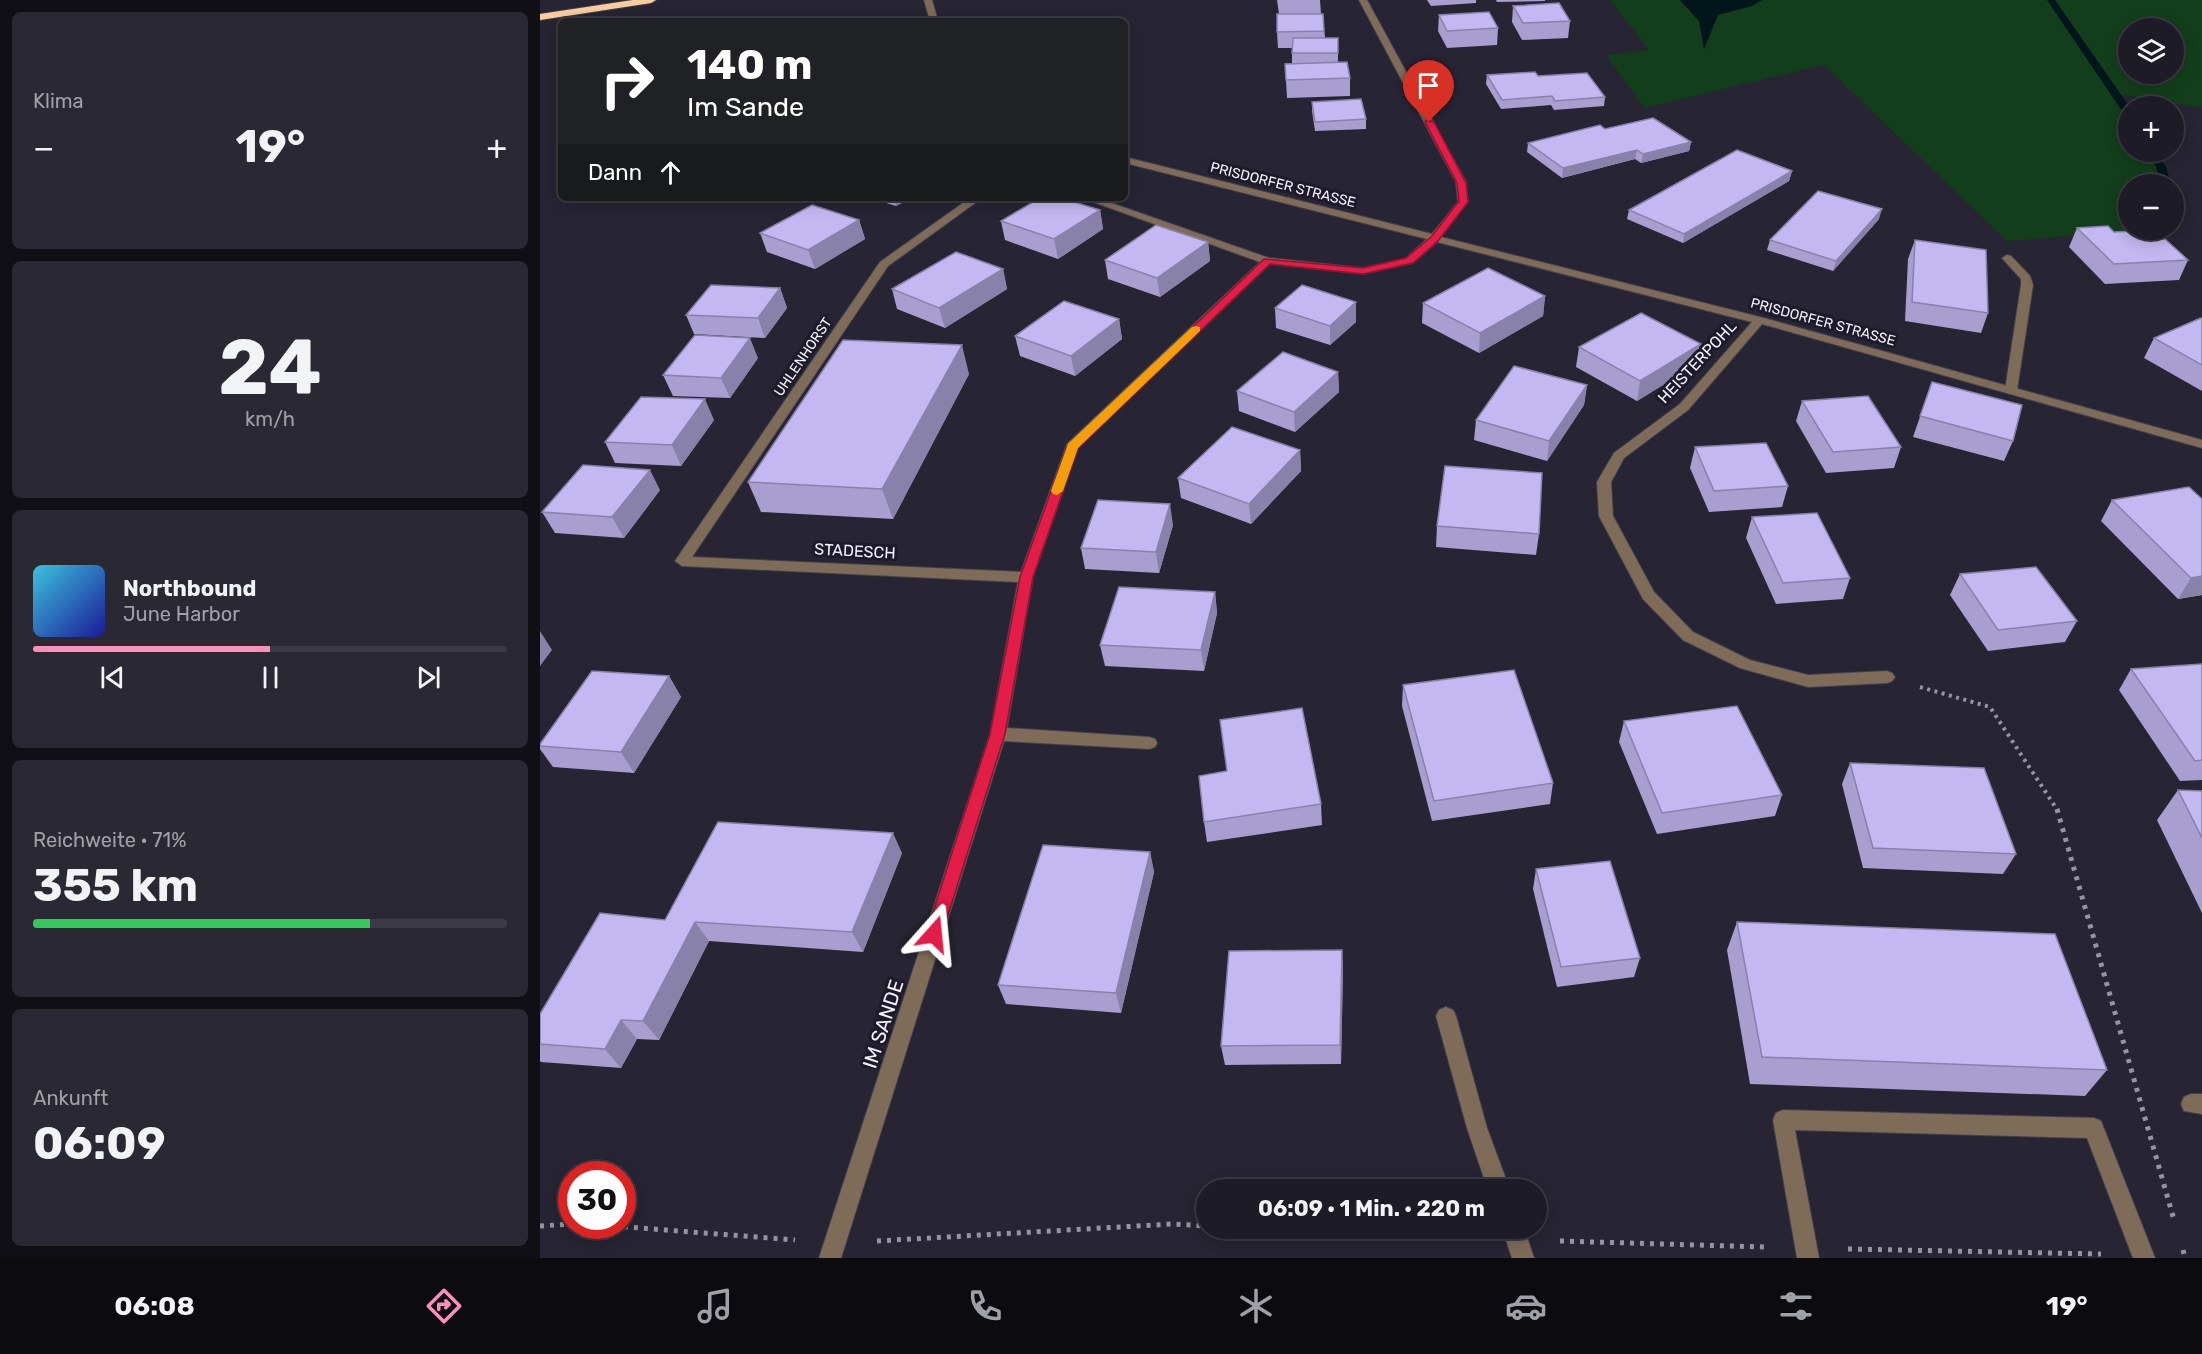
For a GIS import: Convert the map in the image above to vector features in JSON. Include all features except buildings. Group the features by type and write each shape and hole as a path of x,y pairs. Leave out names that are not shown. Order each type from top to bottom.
{"highway":[{"path":"540,17 651,0"}],"street":[{"path":"928,0 933,18"},
{"path":"1096,201 1267,261 1363,271 1409,261 1434,239 1463,202 1461,183 1363,0"},
{"name":"PRISDORFER STRASSE","path":"1128,160 1760,320 2202,444"},
{"name":"UHLENHORST","path":"682,561 884,264 973,201"},
{"path":"2007,258 2026,278 2027,285 2011,390"},
{"name":"IM SANDE","path":"833,1251 998,734 1026,577 1072,447 1267,261"},
{"name":"HEISTERPOHL","path":"1760,320 1683,407 1619,456 1604,482 1606,516 1648,595 1688,636 1745,664 1808,681 1887,677"},
{"name":"STADESCH","path":"682,561 1026,577"},
{"path":"998,734 1149,743"},
{"path":"1446,1016 1477,1128 1495,1179"},
{"path":"1807,1253 1783,1120 2094,1128 2143,1257"}],"path":[{"path":"1887,677 1990,707 2060,814 2175,1224"},
{"path":"636,1229 833,1251 1172,1224 1196,1225"},
{"path":"540,1226 558,1225"},
{"path":"1463,1239 1807,1253 2184,1258 2182,1247"}],"green space":[{"path":"1610,0 2202,0 2202,108 2184,105 2184,96 2118,94 2118,162 2158,162 2163,174 2118,174 2118,232 2007,241 1824,65 1644,108 1606,55 1649,50"}],"shaded area":[{"path":"1680,0 1762,0 1752,6 1718,15 1704,49 1699,21"}],"waterway":[{"path":"2051,0 2118,97"},
{"path":"2158,162 2163,174"}],"slow traffic":[{"path":"1057,491 1072,447 1196,329"}],"route":[{"path":"934,934 998,734 1026,577 1072,447 1267,261 1363,271 1409,261 1434,239 1463,202 1461,183 1429,122"}]}
